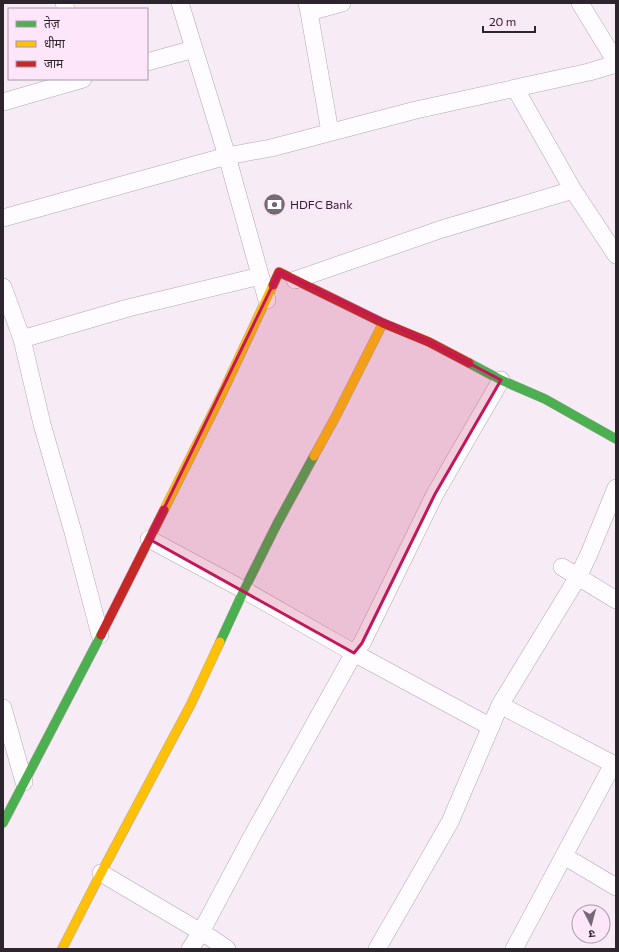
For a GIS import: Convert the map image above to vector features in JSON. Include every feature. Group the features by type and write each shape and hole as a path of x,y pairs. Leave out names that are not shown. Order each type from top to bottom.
{"street":[{"path":"180,3 227,156 266,300"},
{"path":"330,132 308,8 342,3"},
{"path":"3,218 227,156 271,148 416,110 589,72 616,63 580,3"},
{"path":"148,62 194,49"},
{"path":"3,102 80,80"},
{"path":"515,88 573,190 616,255"},
{"path":"295,280 442,229 573,190"},
{"path":"3,823 150,539 220,398 279,272 383,323 429,342 501,380 545,399 616,439"},
{"path":"22,338 128,308 260,276"},
{"path":"3,287 22,338 42,424 73,532 100,635"},
{"path":"62,949 100,872 190,704 277,524 336,416 383,323"},
{"path":"190,949 201,932 250,838 354,653 362,643 435,494 501,380"},
{"path":"377,949 450,822 500,705 578,577 616,488"},
{"path":"150,539 244,590 354,653 491,727"},
{"path":"562,567 616,600"},
{"path":"500,705 613,764 514,949"},
{"path":"3,711 24,782"},
{"path":"564,856 616,886"},
{"path":"100,872 227,949"}],"highlighted area":[{"path":"279,272 429,342 501,380 435,494 362,643 354,653 149,539"}],"traffic: fast":[{"path":"469,363 501,380 545,399 616,439"},
{"path":"220,642 277,524 314,456"},
{"path":"3,823 101,635"}],"traffic: slow":[{"path":"164,510 220,398 273,285"},
{"path":"314,456 383,323"},
{"path":"62,949 191,704 220,642"}],"traffic: jam":[{"path":"273,285 279,272 383,323 429,342 469,363"},
{"path":"101,635 164,510"}],"place":[{"name":"HDFC Bank","path":"275,204"}]}
